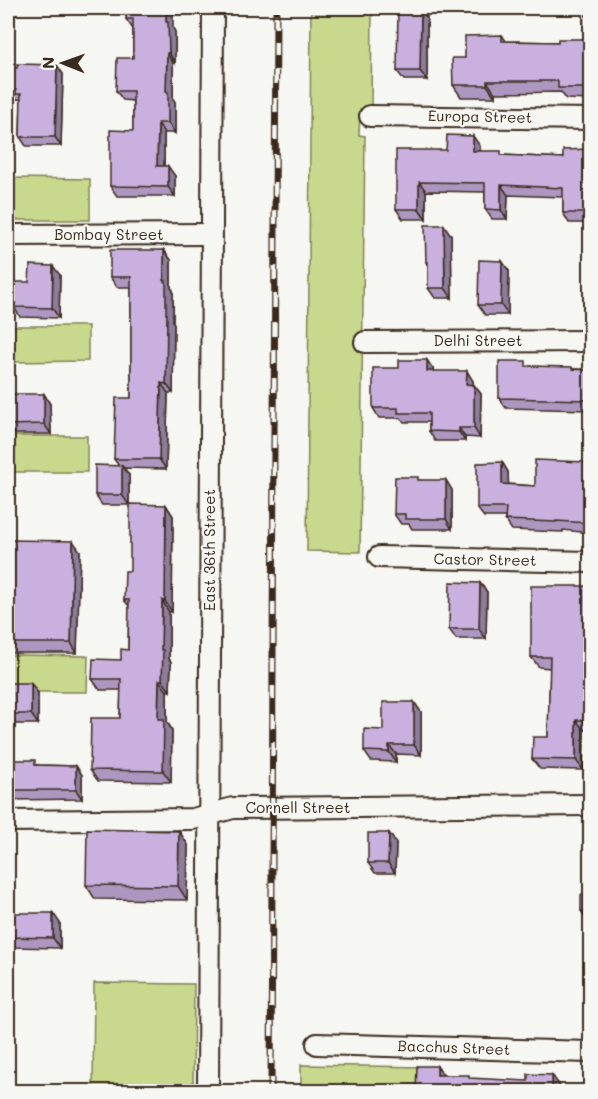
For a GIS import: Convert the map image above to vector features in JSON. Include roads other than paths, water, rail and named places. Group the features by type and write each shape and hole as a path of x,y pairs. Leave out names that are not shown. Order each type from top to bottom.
{"street":[{"name":"East 36th Street","path":"208,1092 213,8"},
{"name":"Europa Street","path":"370,116 591,119"},
{"name":"Bombay Street","path":"8,235 211,234"},
{"name":"Delhi Street","path":"365,342 591,340"},
{"name":"Castor Street","path":"379,557 591,562"},
{"name":"Cornell Street","path":"8,821 193,819 233,808 591,805"},
{"name":"Bacchus Street","path":"317,1044 591,1052"}],"railway":[{"path":"271,1092 276,8"}]}
